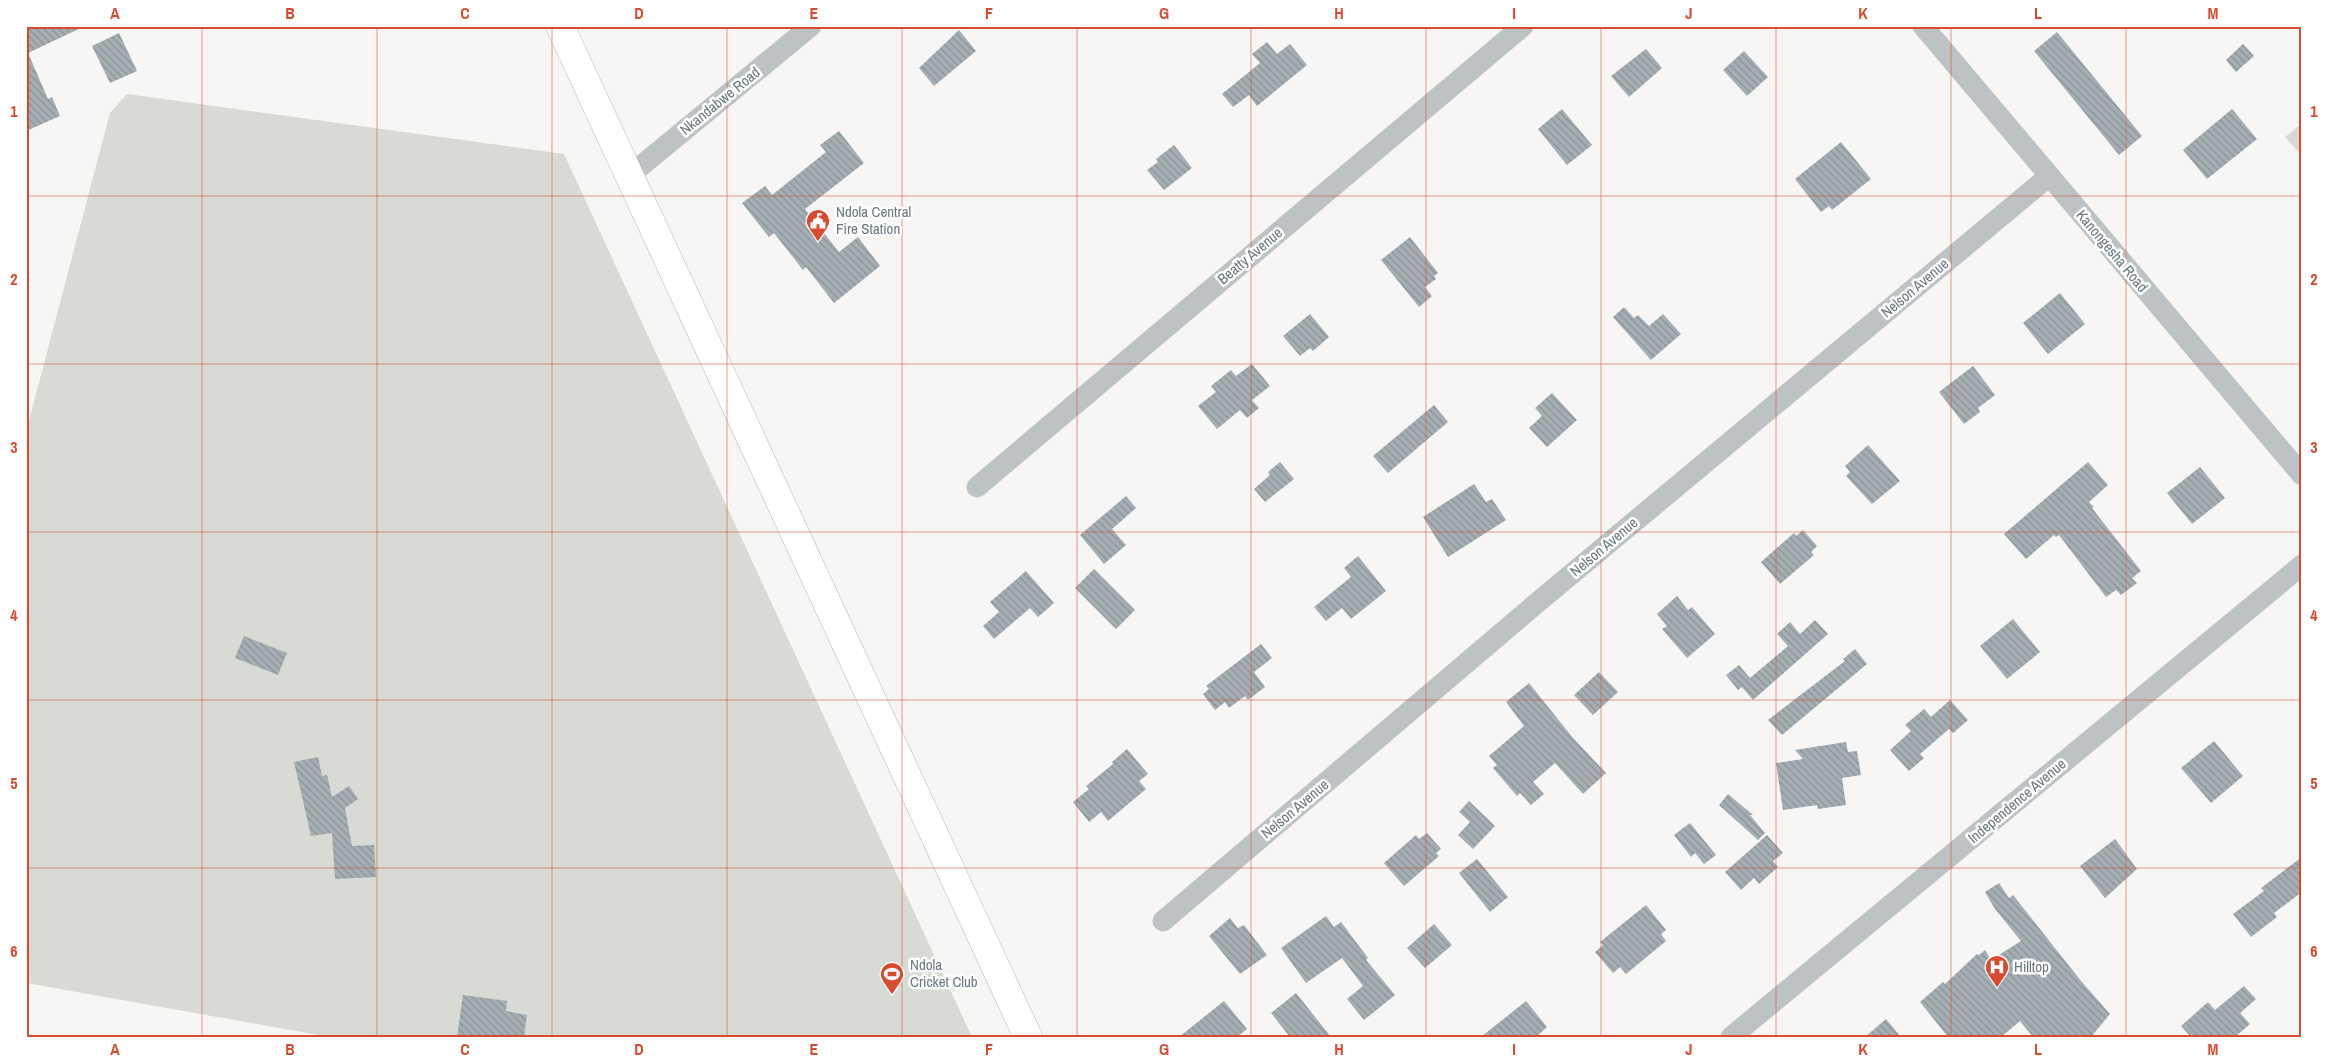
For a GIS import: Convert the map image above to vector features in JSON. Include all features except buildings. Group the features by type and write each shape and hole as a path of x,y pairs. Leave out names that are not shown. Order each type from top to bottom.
{"highway":[{"path":"560,26 1028,1037"}],"street":[{"name":"Nkandabwe Road","path":"630,175 811,26"},
{"name":"Beatty Avenue","path":"977,487 1523,26"},
{"name":"Kanongesha Road","path":"1923,26 2048,177 2302,476"},
{"name":"Nelson Avenue","path":"1163,921 1538,602 2048,177"},
{"name":"Independence Avenue","path":"1731,1037 2302,564"}],"shaded area":[{"path":"127,94 564,154 972,1037 330,1037 26,983 26,432 110,113"},
{"path":"2302,123 2302,156 2285,137"}],"place":[{"name":"Ndola Central Fire Station","path":"818,242"},
{"name":"Hilltop","path":"1997,988"},
{"name":"Ndola Cricket Club","path":"892,995"}]}
